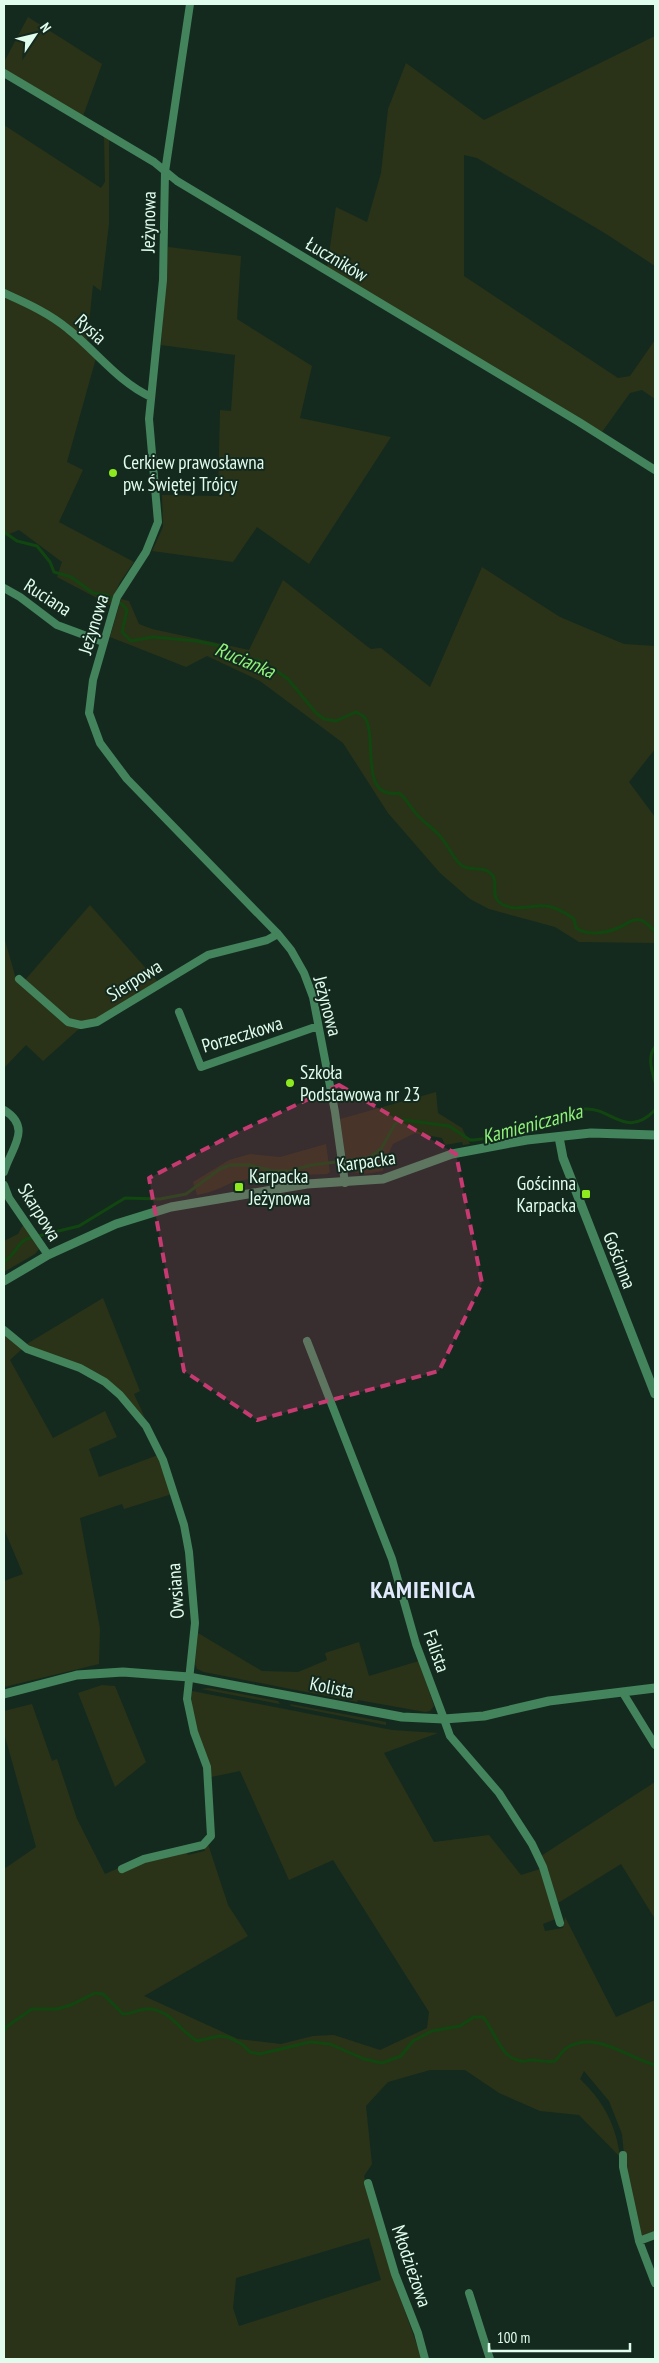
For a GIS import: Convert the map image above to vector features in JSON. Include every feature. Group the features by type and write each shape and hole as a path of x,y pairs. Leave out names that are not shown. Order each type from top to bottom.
{"street":[{"name":"Jeżynowa","path":"190,4 165,172 163,280 151,397 150,439 158,522 146,552 117,597 113,608 93,680 89,713 100,743 127,779 278,934 290,950 307,981 318,1026 345,1183"},
{"name":"Łuczników","path":"4,73 154,162 165,172 459,352 579,422 655,470"},
{"name":"Rysia","path":"4,293 52,317 133,387 151,397"},
{"name":"Ruciana","path":"4,588 20,597 57,625 103,642"},
{"name":"Sierpowa","path":"19,979 68,1022 80,1026 97,1022 208,955 267,940 278,934"},
{"name":"Porzeczkowa","path":"179,1012 201,1067 318,1026"},
{"name":"Skarpowa","path":"4,1110 16,1120 19,1132 4,1172"},
{"name":"Karpacka","path":"4,1281 48,1255 130,1218 158,1210 307,1184 383,1180 452,1154 527,1140 599,1133 655,1134"},
{"name":"Gościnna","path":"559,1137 563,1158 655,1394"},
{"name":"Skarpowa","path":"4,1185 9,1198 48,1255"},
{"name":"Owsiana","path":"4,1330 27,1349 80,1368 106,1382 135,1412 155,1442 184,1524 189,1552 195,1623 187,1700 189,1712 207,1767 211,1836 203,1845 144,1859 122,1869"},
{"name":"Falista","path":"307,1341 392,1559 416,1644 450,1736 499,1793 532,1844 542,1867 560,1923"},
{"name":"Kolista","path":"4,1694 94,1673 123,1672 189,1677 402,1717 444,1719 484,1716 550,1701 655,1688"},
{"path":"623,1692 655,1745"},
{"path":"623,2155 623,2167 639,2241 655,2283"},
{"name":"Młodzieżowa","path":"368,2183 395,2274 418,2332 425,2359"},
{"path":"639,2241 655,2235"},
{"path":"469,2293 490,2359"}],"highlighted area":[{"path":"339,1085 456,1154 482,1283 439,1371 257,1420 184,1371 149,1178 238,1132"}],"green space":[{"path":"28,17 102,64 83,116 4,69 4,62"},
{"path":"655,36 655,266 603,232 477,158 464,155 464,276 618,378 630,376 655,340 655,399 642,390 630,393 602,432 327,267 336,207 367,222 381,173 388,109 406,63 484,120"},
{"path":"4,125 101,188 105,182 104,136 109,139 109,224 101,291 93,285 87,342 4,290"},
{"path":"168,247 241,256 237,319 312,366 300,418 391,437 309,564 257,527 233,562 152,551 163,527 162,495 218,496 220,410 231,411 235,355 161,345"},
{"path":"4,296 50,319 96,358 67,462 83,470 59,522 134,562 120,582 110,605 57,577 62,562 19,530 4,536"},
{"path":"482,567 560,617 624,644 655,646 655,749 629,782 655,817 655,943 579,942 555,927 489,909 470,899 440,873 388,813 343,743 260,681 207,656 186,667 110,637 121,599 129,601 139,624 152,629 249,650 283,580 368,647 371,649 381,648 430,687"},
{"path":"90,905 158,982 127,1003 101,1017 77,1022 62,1015 25,980"},
{"path":"4,937 16,979 67,1025 80,1028 43,1061 26,1045 4,1068"},
{"path":"436,1092 438,1113 462,1128 470,1144 463,1145 462,1142 445,1145 442,1138 415,1133 393,1144 383,1165 383,1171 359,1173 347,1166 340,1119"},
{"path":"326,1144 330,1172 327,1174 249,1179 237,1181 197,1195 193,1182 229,1160 250,1154 280,1157"},
{"path":"23,1225 39,1249 35,1254 4,1272 4,1241 18,1234"},
{"path":"103,1298 140,1391 134,1394 145,1418 120,1391 25,1345"},
{"path":"4,1334 22,1349 10,1360 53,1438 105,1411 117,1437 89,1449 99,1477 158,1455 172,1494 124,1509 122,1504 80,1518 100,1629 99,1664 4,1687 4,1581 23,1574 4,1529"},
{"path":"198,1633 262,1671 298,1672 327,1660 325,1653 359,1642 369,1676 419,1661 434,1706 430,1711 425,1712 358,1700 357,1702 204,1672 197,1669 195,1664"},
{"path":"102,1685 115,1686 146,1762 115,1787 78,1693"},
{"path":"209,1688 278,1701 280,1704 201,1689"},
{"path":"192,1691 392,1730 438,1733 384,1753 434,1842 489,1835 521,1875 540,1869 556,1919 543,1924 545,1931 563,1928 565,1917 616,2017 655,2000 655,2231 643,2236 640,2234 625,2164 622,2134 609,2101 584,2071 580,2079 602,2105 607,2114 612,2124 620,2157 579,2115 540,2111 499,2093 465,2070 430,2070 388,2082 366,2106 372,2164 364,2176 392,2275 422,2359 4,2359 4,1869 36,1847 4,1733 4,1711 32,1704 52,1761 57,1759 77,1819 105,1874 119,1868 186,1850 188,1855 205,1851 204,1847 208,1844 228,1905 248,1936 144,1996 238,2039 281,2044 313,2036 334,2035 380,2050 427,2028 429,2012 333,1860 289,1880 240,1771 211,1777 194,1723 191,1701","holes":["369,2238 381,2280 239,2326 233,2308 236,2278"]},
{"path":"290,1704 386,1722 386,1725 291,1706"},
{"path":"655,1782 655,1919 621,1864 558,1903 541,1856"}],"waterway":[{"name":"Rucianka","path":"4,532 17,541 37,546 50,562 54,572 71,577 93,593 107,595 114,601 122,604 127,610 122,632 131,641 153,637 197,641 220,646 246,659 258,660 271,667 288,679 316,713 324,719 336,721 356,712 363,716 369,727 371,766 378,787 386,793 399,793 416,814 442,838 456,860 463,866 489,872 495,882 496,898 503,905 515,908 541,906 554,908 574,919 576,928 586,932 608,931 636,920 644,922 655,931"},
{"name":"Kamieniczanka","path":"655,1047 651,1055 655,1082"},
{"name":"Kamieniczanka","path":"4,1261 26,1239 79,1226 125,1198 160,1199 186,1194 220,1169 230,1165 250,1165 273,1171 289,1171 312,1165 368,1158 381,1149 395,1124 404,1120 449,1126 470,1140 474,1140 531,1129 585,1109 594,1110 627,1122 635,1122 645,1118 655,1110"},
{"path":"4,2032 6,2027 32,2009 57,2009 71,2005 95,1993 103,1994 123,2014 144,2009 162,2012 197,2041 219,2036 228,2037 242,2044 250,2052 260,2054 310,2042 330,2044 364,2059 382,2063 401,2056 413,2041 432,2031 460,2026 474,2017 483,2017 508,2055 521,2061 555,2061 568,2047 590,2042 612,2047 655,2065"}],"place":[{"name":"Cerkiew prawosławna pw. Świętej Trójcy","path":"113,473"},
{"name":"Szkoła Podstawowa nr 23","path":"290,1083"},
{"name":"Karpacka Jeżynowa","path":"239,1187"},
{"name":"Gościnna Karpacka","path":"586,1194"}],"district":[{"name":"KAMIENICA","path":"423,1590"}]}
